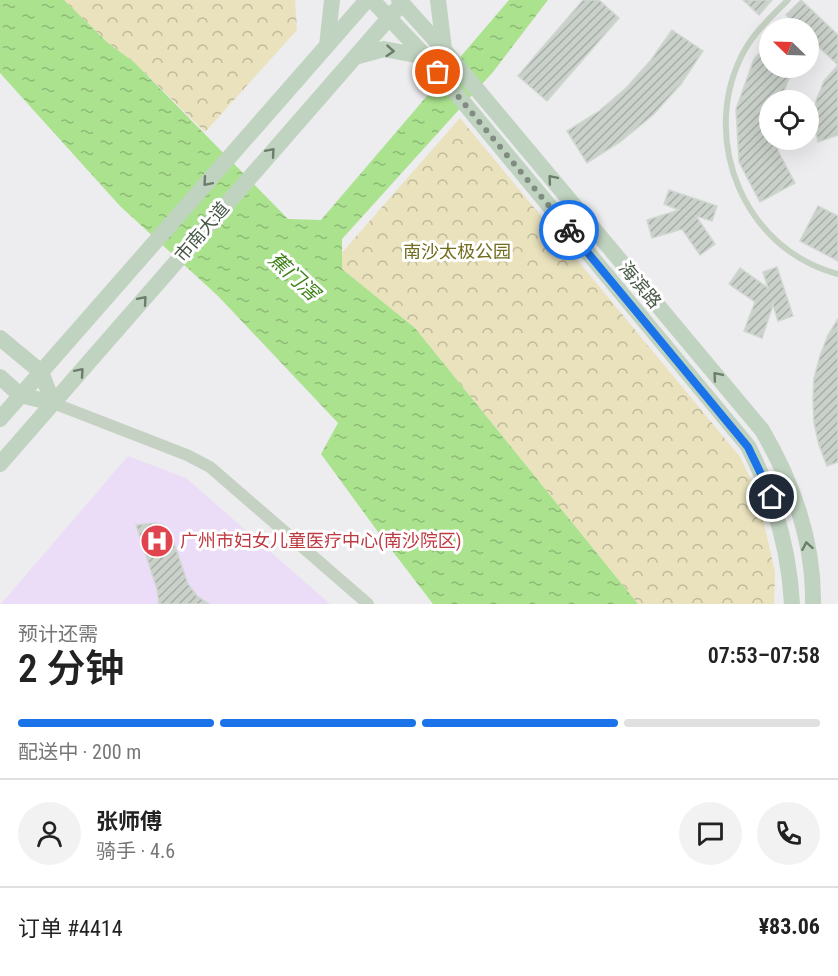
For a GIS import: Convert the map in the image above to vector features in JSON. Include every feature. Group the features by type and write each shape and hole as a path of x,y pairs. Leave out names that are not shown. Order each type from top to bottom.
{"street":[{"path":"327,46 332,0"},
{"name":"市南大道","path":"0,419 367,0"},
{"name":"海滨路","path":"372,0 426,57 748,447 772,497 780,524 788,560 792,604"},
{"path":"438,0 444,50"},
{"name":"市南大道","path":"0,464 402,1"},
{"name":"海滨路","path":"402,1 762,430 777,455 799,510 811,567 813,604"},
{"path":"354,57 384,49 426,57"},
{"path":"0,338 41,372 53,403"},
{"path":"0,378 21,395 53,403 187,455 210,467 368,604"}],"lane":[{"path":"788,0 759,29 741,56 728,97 725,119 727,151 735,182 750,211 771,236 796,256 824,270 838,274"}],"shaded area":[{"name":"广州市妇女儿童医疗中心(南沙院区)","path":"128,456 186,478 330,604 1,604"}],"green space":[{"path":"64,0 295,0 297,30 205,132 135,63 107,42"},
{"name":"南沙太极公园","path":"460,118 740,457 757,492 775,572 774,604 638,604 415,328 342,269 339,256"}],"water":[{"name":"蕉门滘","path":"0,0 64,0 107,42 135,63 288,219 321,220 509,0 548,0 493,72 342,239 342,269 415,328 638,604 433,604 321,454 338,423 218,296 120,206 0,73"}],"building":[{"path":"583,0 599,0 619,18 547,101 518,76"},
{"path":"743,0 772,0 759,15"},
{"path":"801,0 838,35 838,65 819,47 819,18 789,18 786,15"},
{"path":"672,30 703,51 681,84 653,115 620,142 587,163 567,131 598,112 626,88 651,60"},
{"path":"759,54 759,78 790,78 784,90 759,90 759,150 778,150 795,183 760,202 739,162 736,109 754,59"},
{"path":"838,65 838,135 819,142 819,94 824,81"},
{"path":"669,190 717,206 712,221 696,216 715,244 700,255 682,229 652,238 647,220 679,210 664,204"},
{"path":"818,206 838,216 838,261 800,241"},
{"path":"777,267 793,316 778,321 773,305 762,338 744,331 755,302 729,284 740,268 768,288 763,272"},
{"path":"838,319 838,462 827,466 814,423 814,378 828,335"},
{"path":"155,523 164,525 170,532 188,584 197,596 209,604 159,604 157,589 136,525"}],"way so far":[{"path":"438,72 569,230"}],"place":[{"name":"广州市妇女儿童医疗中心(南沙院区)","path":"157,541"}],"route":[{"path":"569,230 748,447 772,497"}]}
